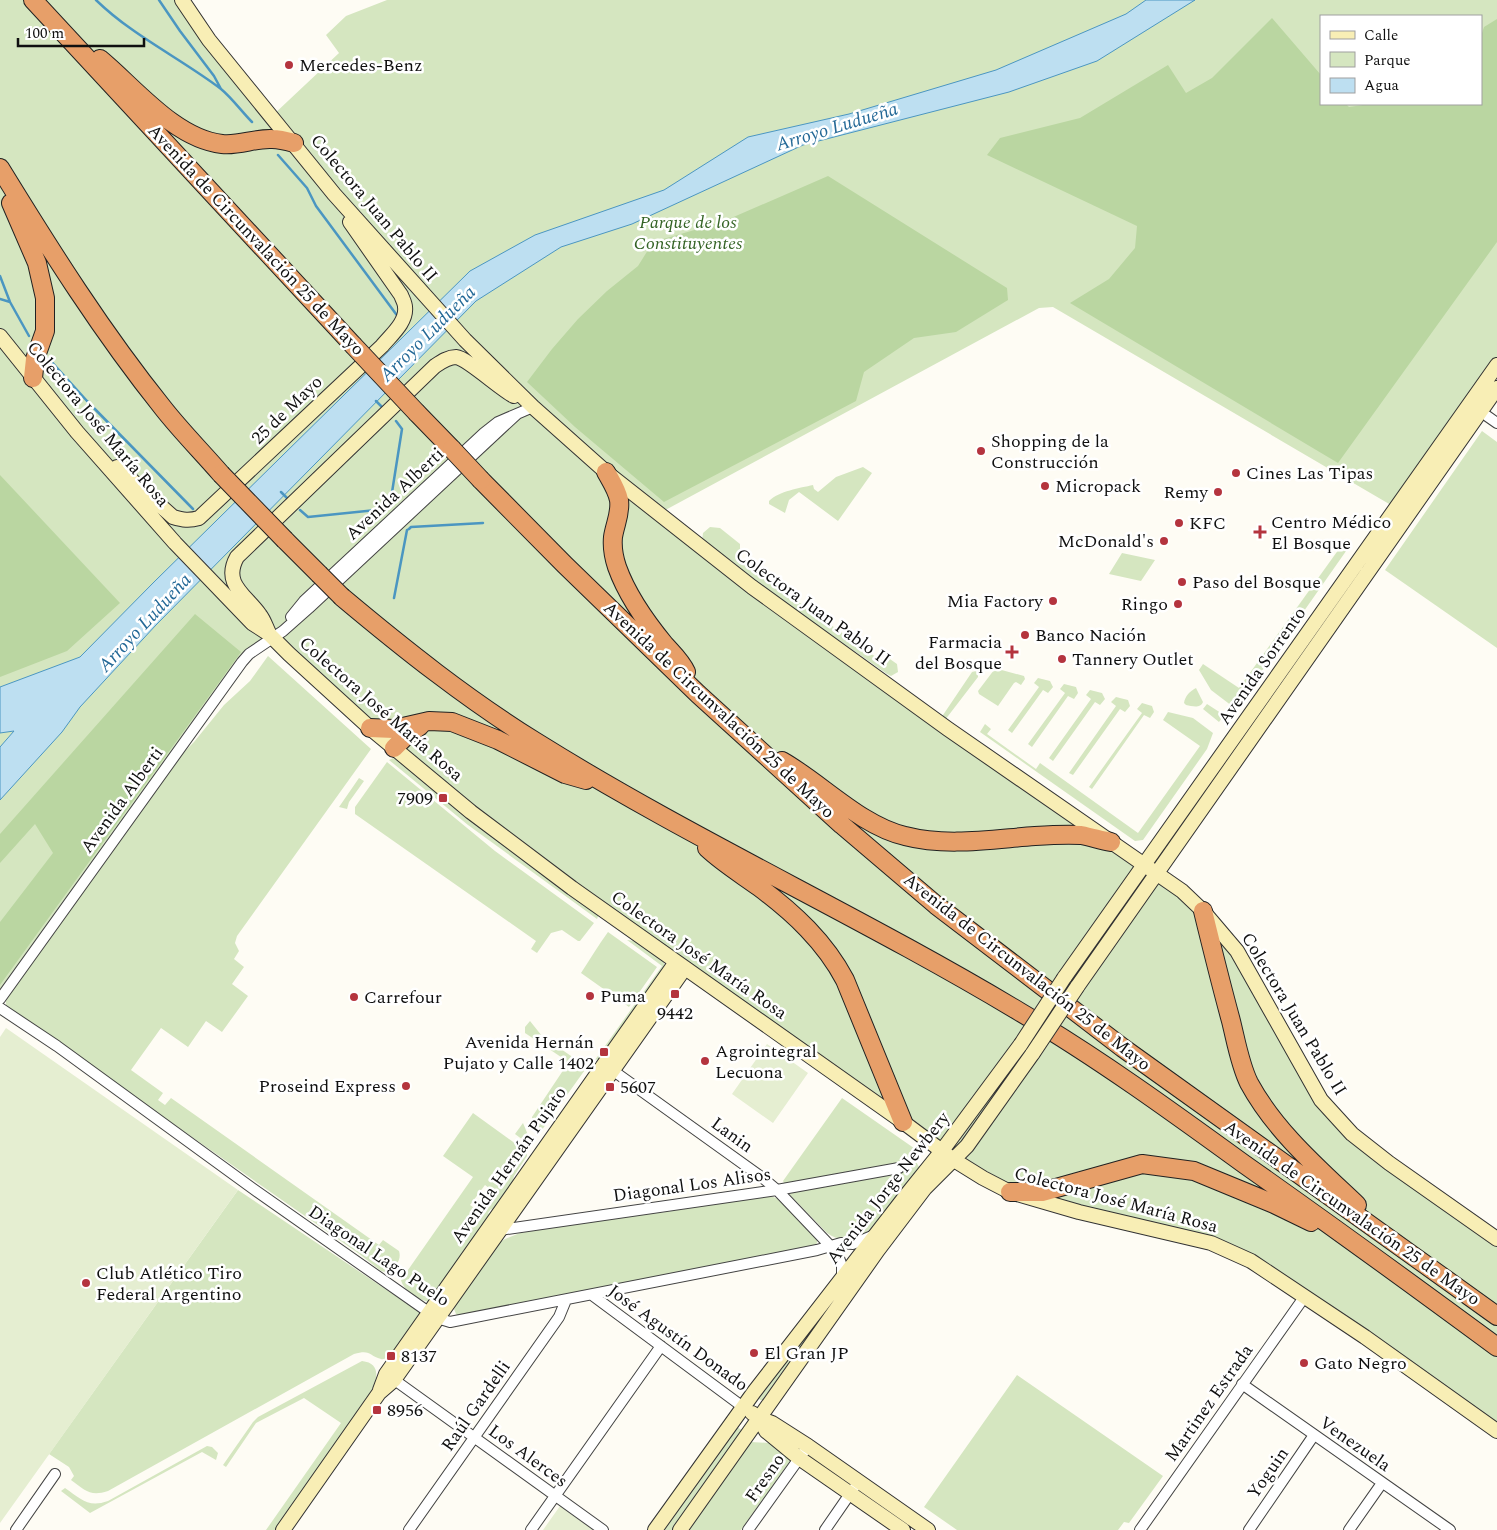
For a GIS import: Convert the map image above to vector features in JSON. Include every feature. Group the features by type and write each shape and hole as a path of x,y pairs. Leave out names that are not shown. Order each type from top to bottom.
{"highway":[{"name":"Avenida de Circunvalación 25 de Mayo","path":"33,0 481,480 565,565 753,745 842,825 936,904 1028,976 1206,1109 1497,1316"},
{"path":"61,31 109,66 156,110 195,136 220,144 234,144 271,138 294,143"},
{"name":"Avenida de Circunvalación 25 de Mayo","path":"0,168 60,265 116,347 164,409 221,474 342,597 428,666 485,709 608,786 940,966 1062,1038 1207,1137 1497,1347"},
{"path":"0,175 37,263 45,298 45,331 35,359 33,378"},
{"path":"606,472 619,498 619,517 613,538 613,552 617,566 632,598 665,645 681,662 698,694"},
{"path":"394,748 411,731 429,721"},
{"path":"370,728 394,729 429,721 452,722 498,740 566,774 608,786"},
{"path":"753,745 800,771 865,818 904,836 949,841 1062,834 1082,835 1111,842"},
{"path":"688,830 719,859 786,908 806,927 835,962 892,1100 903,1122"},
{"path":"1203,910 1238,1049 1249,1082 1271,1116 1312,1163 1363,1210 1384,1235"},
{"path":"1010,1192 1042,1192 1142,1164 1194,1170 1274,1204 1356,1244"}],"main road":[{"name":"Colectora Juan Pablo II","path":"182,0 209,40 334,194 421,293 465,340 533,407 606,472 752,587 948,729 1182,891 1203,910 1236,951 1321,1100 1327,1107 1352,1134 1389,1163 1497,1240"},
{"name":"25 de Mayo","path":"77,432 173,517 191,520 199,518 209,510 382,346 399,326 404,315 405,307 401,295 368,250 334,194"},
{"name":"Colectora José María Rosa","path":"0,336 77,432 175,544 252,623 275,634 370,728 479,818 572,888 903,1122 942,1152 982,1178 1010,1192 1079,1212 1211,1244 1251,1261 1305,1296 1497,1431"},
{"path":"275,634 262,616 235,586 231,575 232,566 237,557 435,366 446,358 457,357 467,361 502,389 533,407"},
{"name":"Avenida Sorrento","path":"1144,865 1497,365"},
{"name":"Avenida Sorrento","path":"1157,874 1497,388"},
{"name":"Avenida Jorge Newbery","path":"655,1530 743,1407 876,1234 942,1152 1021,1044 1064,978 1144,865"},
{"name":"Avenida Jorge Newbery","path":"680,1530 892,1231 925,1188 967,1146 1157,874"},
{"name":"Avenida Hernán Pujato","path":"283,1530 680,965"},
{"path":"743,1407 758,1418 772,1423 808,1446 928,1530"},
{"path":"758,1418 766,1431 799,1458 902,1530"}],"street":[{"name":"Avenida Alberti","path":"0,999 219,692 249,654 275,634 304,601 484,432 498,422 533,407"},
{"path":"1487,416 1497,424"},
{"name":"Diagonal Lago Puelo","path":"0,1008 57,1046 252,1188 433,1316 450,1322 817,1250 830,1245 841,1243 853,1244 876,1234"},
{"name":"Lanin","path":"608,1067 764,1179 830,1245"},
{"name":"Diagonal Los Alisos","path":"495,1227 777,1190 899,1168"},
{"path":"830,1245 841,1259 842,1278"},
{"name":"José Agustín Donado","path":"592,1295 743,1407"},
{"name":"Martinez Estrada","path":"1140,1530 1305,1296"},
{"name":"Raúl Gardelli","path":"408,1530 559,1317 566,1300"},
{"path":"531,1530 661,1346"},
{"name":"Los Alerces","path":"390,1377 603,1530"},
{"name":"Venezuela","path":"1242,1384 1382,1482 1436,1526 1450,1530"},
{"name":"Yoguin","path":"1249,1530 1314,1435"},
{"name":"Fresno","path":"748,1530 808,1446"},
{"path":"16,1530 55,1474"},
{"path":"824,1530 859,1481"},
{"path":"1349,1530 1382,1482"},
{"path":"902,1530 910,1517"}],"green space":[{"name":"Parque de los Constituyentes","path":"0,0 182,0 272,116 339,53 326,35 346,16 387,0 1497,0 1497,365 1396,508 1053,307 1039,308 658,514 1203,911 1291,1049 1352,1134 1497,1239 1497,1431 1251,1261 1010,1192 572,888 273,638 249,654 0,999"},
{"path":"1272,18 1320,74 1320,105 1347,105 1349,107 1363,105 1482,105 1482,33 1484,27 1497,19 1497,242 1338,463 1070,303 1109,279 1135,248 1137,226 987,155 1000,138 1080,118 1168,65 1186,93 1212,78"},
{"name":"Parque de los Constituyentes","path":"828,176 1007,288 1008,300 956,332 914,338 864,372 856,401 664,502 575,427 527,382 578,319 607,291 638,266 653,242 722,222"},
{"path":"1497,374 1497,378 1165,853 1162,851"},
{"path":"1482,431 1497,442 1497,648 1385,570"},
{"path":"863,467 872,473 838,521 799,492 789,500 785,513 769,504 769,501 778,495 796,489 813,485 814,489 818,492 836,477"},
{"path":"0,475 120,603 67,651 0,677"},
{"path":"710,527 720,528 740,544 737,558 880,660 887,657 897,664 898,672 891,676 887,674 704,545 702,541 703,533"},
{"path":"1344,540 1351,544 1245,695 1232,706 1211,690 1199,670 1203,664 1239,688"},
{"path":"1122,553 1155,560 1141,581 1109,574"},
{"path":"195,614 241,652 0,985 0,922 53,853 35,824 0,863 0,834"},
{"path":"268,656 371,749 237,936 235,943 239,951 234,959 244,967 232,984 248,996 222,1032 206,1021 188,1047 161,1028 131,1070 163,1093 158,1100 165,1105 171,1098 379,1245 383,1240 399,1251 400,1258 397,1264 388,1273 381,1271 6,1006 6,1001 16,983 178,758 194,742 224,705 250,681"},
{"path":"998,669 1024,676 1025,679 1021,685 1016,682 1014,683 998,706 979,694 978,691 994,670"},
{"path":"976,671 978,677 945,720 942,717 943,715 972,672"},
{"path":"1038,678 1050,681 1053,687 1048,693 1043,690 1012,733 1008,730 1039,687 1034,683"},
{"path":"1064,684 1076,687 1078,693 1074,699 1068,696 1032,747 1028,744 1065,693 1060,689"},
{"path":"1196,688 1203,702 1202,704 1198,706 1186,705 1184,703 1187,696"},
{"path":"1090,690 1102,693 1105,699 1100,705 1095,702 1053,761 1049,758 1091,699 1086,695"},
{"path":"1116,697 1128,700 1130,706 1125,712 1120,709 1073,775 1069,773 1116,706 1111,702"},
{"path":"1142,703 1152,706 1154,712 1150,718 1144,715 1092,789 1089,787 1142,713 1137,709"},
{"path":"1207,704 1224,715 1219,722 1203,709"},
{"path":"1168,712 1193,718 1213,733 1207,749 1143,840 1135,841 980,732 985,724 991,729 987,734 1036,769 1040,763 1138,833 1200,746 1163,720"},
{"path":"393,758 599,914 597,919 468,825 389,760"},
{"path":"387,762 495,851 594,923 580,941 562,930 551,933 537,953 531,949 536,941 355,814 355,807"},
{"path":"359,778 364,781 349,802 347,809 339,807"},
{"path":"608,932 657,967 629,1007 581,973"},
{"path":"627,940 636,941 663,960 665,966 602,1058 595,1060 662,966"},
{"path":"530,1021 542,1036 587,1067 539,1134 532,1127 532,1117 566,1066 561,1057 525,1033 525,1027"},
{"name":"Club Atlético Tiro Federal Argentino","path":"6,1028 238,1190 0,1523 0,1037"},
{"path":"767,1044 808,1073 773,1123 732,1094"},
{"path":"842,1098 921,1153 915,1160 919,1167 872,1227 862,1235 851,1239 839,1238 827,1233 790,1195 783,1181"},
{"path":"473,1113 527,1152 527,1156 514,1176 512,1185 494,1211 491,1209 488,1213 491,1216 433,1298 428,1302 412,1294 402,1284 401,1280 473,1177 443,1156","holes":["485,1185 497,1194 483,1214 470,1205"]},
{"path":"523,1123 528,1135 534,1140 531,1146 515,1134"},
{"path":"238,1190 418,1311 421,1316 397,1349 386,1358 377,1358 367,1353 354,1354 108,1491 92,1493 80,1487 71,1480 74,1476 69,1467 49,1454"},
{"path":"768,1195 781,1200 818,1238 816,1246 461,1317 456,1314 454,1309 456,1302 499,1243 520,1233"},
{"path":"887,1227 765,1400 760,1400 758,1397"},
{"path":"362,1361 368,1362 375,1368 376,1380 372,1390 275,1530 266,1530 341,1423 304,1398 256,1423 226,1467 223,1465 258,1417"},
{"path":"1017,1375 1163,1476 1129,1523 1124,1522 1118,1530 957,1530 924,1507"},
{"path":"736,1426 743,1431 673,1530 663,1530"},
{"path":"751,1442 770,1443 789,1457 790,1461 741,1530 689,1530"},
{"path":"207,1446 212,1447 218,1453 216,1460 202,1452 90,1513 61,1491 65,1488 80,1499 90,1503 108,1501"},
{"path":"560,1506 593,1530 543,1530"}],"water":[{"name":"Arroyo Ludueña","path":"1146,0 1195,0 1097,61 1009,92 803,145 632,224 561,247 476,301 156,625 80,707 62,732 0,800 0,747 14,731 0,733 0,687 80,657 470,271 535,235 664,190 748,137 849,114 996,70 1126,14"}],"waterway":[{"path":"96,0 125,25 221,89 252,122"},
{"path":"159,0 214,76 221,89"},
{"path":"278,155 307,188 316,206 396,314"},
{"path":"0,276 10,302 29,336"},
{"path":"0,299 10,302"},
{"path":"49,359 87,401 193,509"},
{"path":"376,401 382,407"},
{"path":"300,510 308,517 386,509 390,505 402,429 396,421"},
{"path":"281,492 287,498"},
{"path":"409,529 411,527 483,523"},
{"path":"394,598 407,530 409,529"}],"place":[{"name":"Mercedes-Benz","path":"289,65"},
{"name":"Shopping de la Construcción","path":"981,451"},
{"name":"Cines Las Tipas","path":"1236,473"},
{"name":"Micropack","path":"1045,486"},
{"name":"Remy","path":"1218,492"},
{"name":"KFC","path":"1179,523"},
{"name":"Centro Médico El Bosque","path":"1260,532"},
{"name":"McDonald's","path":"1164,541"},
{"name":"Paso del Bosque","path":"1182,582"},
{"name":"Mia Factory","path":"1053,601"},
{"name":"Ringo","path":"1178,604"},
{"name":"Banco Nación","path":"1025,635"},
{"name":"Farmacia del Bosque","path":"1012,652"},
{"name":"Tannery Outlet","path":"1062,659"},
{"name":"7909","path":"443,798"},
{"name":"9442","path":"675,994"},
{"name":"Puma","path":"590,996"},
{"name":"Carrefour","path":"354,997"},
{"name":"Avenida Hernán Pujato y Calle 1402","path":"604,1052"},
{"name":"Agrointegral Lecuona","path":"705,1061"},
{"name":"Proseind Express","path":"406,1086"},
{"name":"5607","path":"610,1087"},
{"name":"Club Atlético Tiro Federal Argentino","path":"86,1283"},
{"name":"El Gran JP","path":"754,1353"},
{"name":"8137","path":"391,1356"},
{"name":"Gato Negro","path":"1304,1363"},
{"name":"8956","path":"377,1410"}]}
